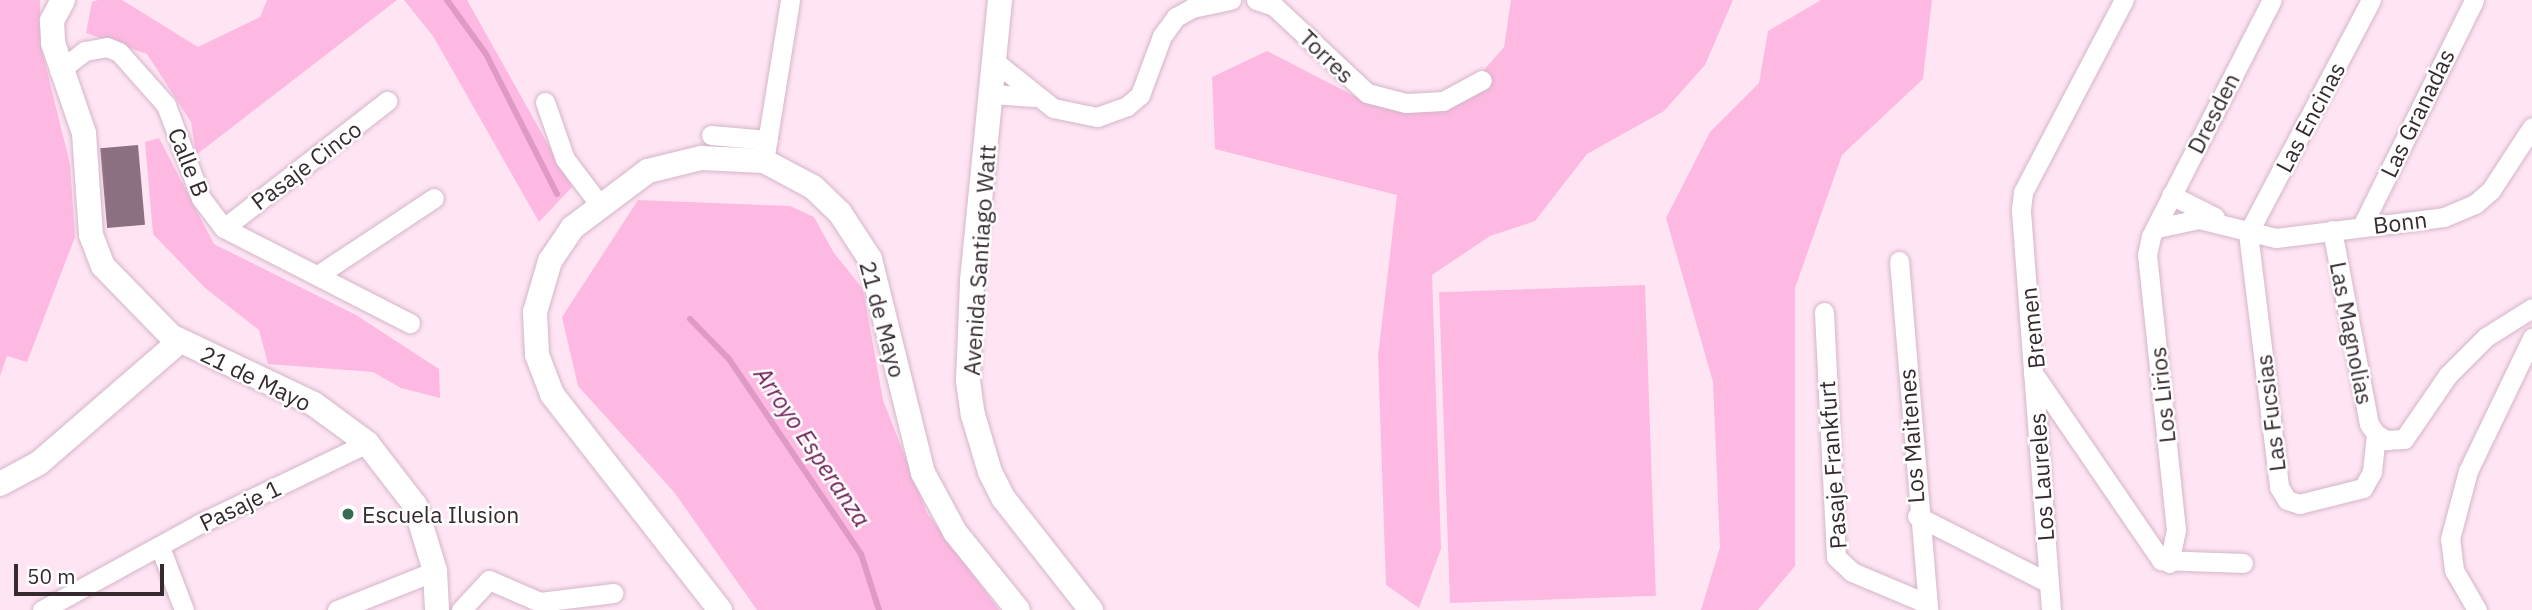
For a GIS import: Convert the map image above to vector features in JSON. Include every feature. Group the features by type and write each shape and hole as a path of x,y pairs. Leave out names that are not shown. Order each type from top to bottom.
{"street":[{"path":"62,0 52,21 59,71 84,133 96,250 125,290 180,341"},
{"path":"766,151 790,0"},
{"name":"Avenida Santiago Watt","path":"1000,0 972,282 968,381 972,415 990,472 1004,499 1091,610"},
{"path":"994,61 1034,97 1076,116 1097,117 1127,106 1140,95 1162,36 1176,16 1192,8 1231,0"},
{"name":"Torres","path":"1256,0 1274,6 1367,93 1406,103 1443,102 1482,80"},
{"name":"Bremen","path":"2124,0 2024,192 2032,372 2154,552 2169,563"},
{"name":"Dresden","path":"2157,228 2171,195 2272,0"},
{"name":"Las Encinas","path":"2248,233 2371,0"},
{"name":"Las Granadas","path":"2362,226 2474,0"},
{"name":"Calle B","path":"59,71 85,51 107,47 119,52 166,105 201,198 224,228 410,323"},
{"path":"992,94 1034,97"},
{"name":"Pasaje Cinco","path":"224,228 387,101"},
{"path":"545,102 565,159 600,205"},
{"name":"Bonn","path":"2171,195 2248,233 2276,238 2444,216 2475,204 2511,165 2532,127"},
{"name":"21 de Mayo","path":"711,135 766,151 813,187 840,213 870,260 923,473 955,531 1018,610"},
{"name":"21 de Mayo","path":"720,610 552,394 537,355 535,312 550,261 572,228 648,171 701,158 766,151"},
{"path":"318,275 434,198"},
{"name":"Bonn","path":"2157,228 2179,219 2228,224"},
{"name":"Los Lirios","path":"2157,228 2147,255 2176,530 2169,563"},
{"name":"Las Magnolias","path":"2332,230 2369,424 2376,434"},
{"name":"Las Fucsias","path":"2248,233 2279,487 2287,500 2299,503 2363,488 2372,472 2376,434"},
{"name":"Los Maitenes","path":"1899,261 1917,516 1928,607"},
{"path":"2376,434 2386,440 2404,439 2448,375 2486,337 2532,308"},
{"name":"Pasaje Frankfurt","path":"1824,312 1836,556 1852,572 1928,607"},
{"path":"2477,610 2454,570 2450,539 2468,471 2532,338"},
{"name":"21 de Mayo","path":"0,484 39,463 180,341 314,404 367,443 415,505 435,571 437,610"},
{"name":"Los Laureles","path":"2032,372 2051,610"},
{"name":"Pasaje 1","path":"42,610 199,523 367,443"},
{"name":"Los Laureles","path":"1917,516 2049,583"},
{"path":"160,547 184,610"},
{"path":"2169,563 2243,563"},
{"path":"337,610 435,571"},
{"path":"461,610 489,580 540,602 613,593"}],"shaded area":[{"path":"0,0 40,0 41,47 70,164 75,237 27,362 7,356 0,376"},
{"path":"122,0 198,47 260,17 267,0 397,0 196,155 191,122 147,54 86,33 92,2"},
{"path":"404,0 467,0 572,187 539,222 433,36"},
{"path":"1511,0 1733,0 1705,65 1664,111 1587,154 1535,221 1490,236 1432,275 1441,549 1419,608 1386,585 1378,356 1397,195 1215,149 1212,77 1267,51 1366,102 1463,94 1504,47"},
{"path":"1821,0 1932,0 1923,79 1842,155 1795,288 1795,566 1758,610 1701,610 1720,547 1713,382 1666,218 1710,132 1759,83 1768,31"},
{"path":"159,138 214,244 356,315 439,369 440,398 401,388 373,372 268,364 259,330 205,288 153,234 145,142"},
{"path":"638,200 790,206 814,217 834,253 863,289 883,400 927,513 999,610 757,610 674,492 578,386 562,317"},
{"path":"1645,285 1656,596 1450,603 1439,292"}],"building":[{"path":"138,145 145,225 107,228 100,148"}],"waterway":[{"path":"447,0 486,54 557,194"},
{"name":"Arroyo Esperanza","path":"690,319 729,359 861,554 879,610"}],"place":[{"name":"Escuela Ilusion","path":"348,514"}]}
